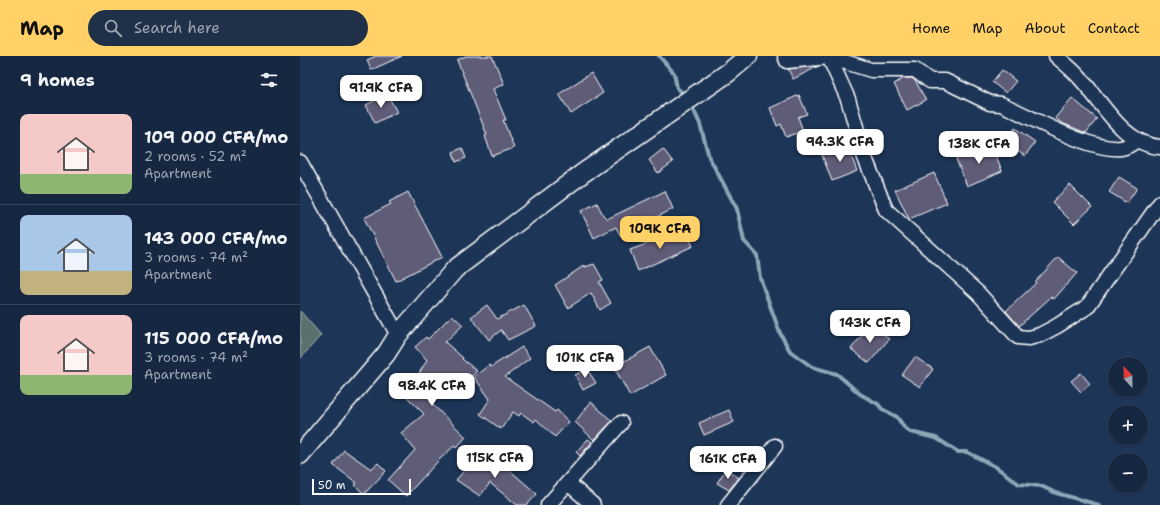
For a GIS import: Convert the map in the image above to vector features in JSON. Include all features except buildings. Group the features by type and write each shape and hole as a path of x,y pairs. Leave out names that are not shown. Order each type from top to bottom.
{"street":[{"path":"300,455 386,354 398,335 455,269 583,173 729,72 748,56"},
{"path":"785,56 787,61 829,57 871,70 915,70 930,81 945,81 990,103 1001,104 1093,144 1120,148 1130,146 1137,140"},
{"path":"1056,56 1079,76 1124,130 1137,140 1160,147"},
{"path":"829,57 848,98 865,158 886,210 978,293 1018,337 1028,338 1040,335 1087,307 1160,203"},
{"path":"300,162 398,335"},
{"path":"548,505 621,423"},
{"path":"728,505 775,446"},
{"path":"568,483 593,505"}],"green space":[{"path":"300,311 321,335 300,359"}],"waterway":[{"path":"659,56 674,73 677,88 686,96"},
{"path":"691,104 700,124 709,157 737,209 744,241 757,255 760,278 780,333 790,351 812,367 837,374 860,394 897,417 904,427 910,432 936,438 958,452 967,452 996,467 1019,484 1041,486 1056,493 1099,505"}]}
